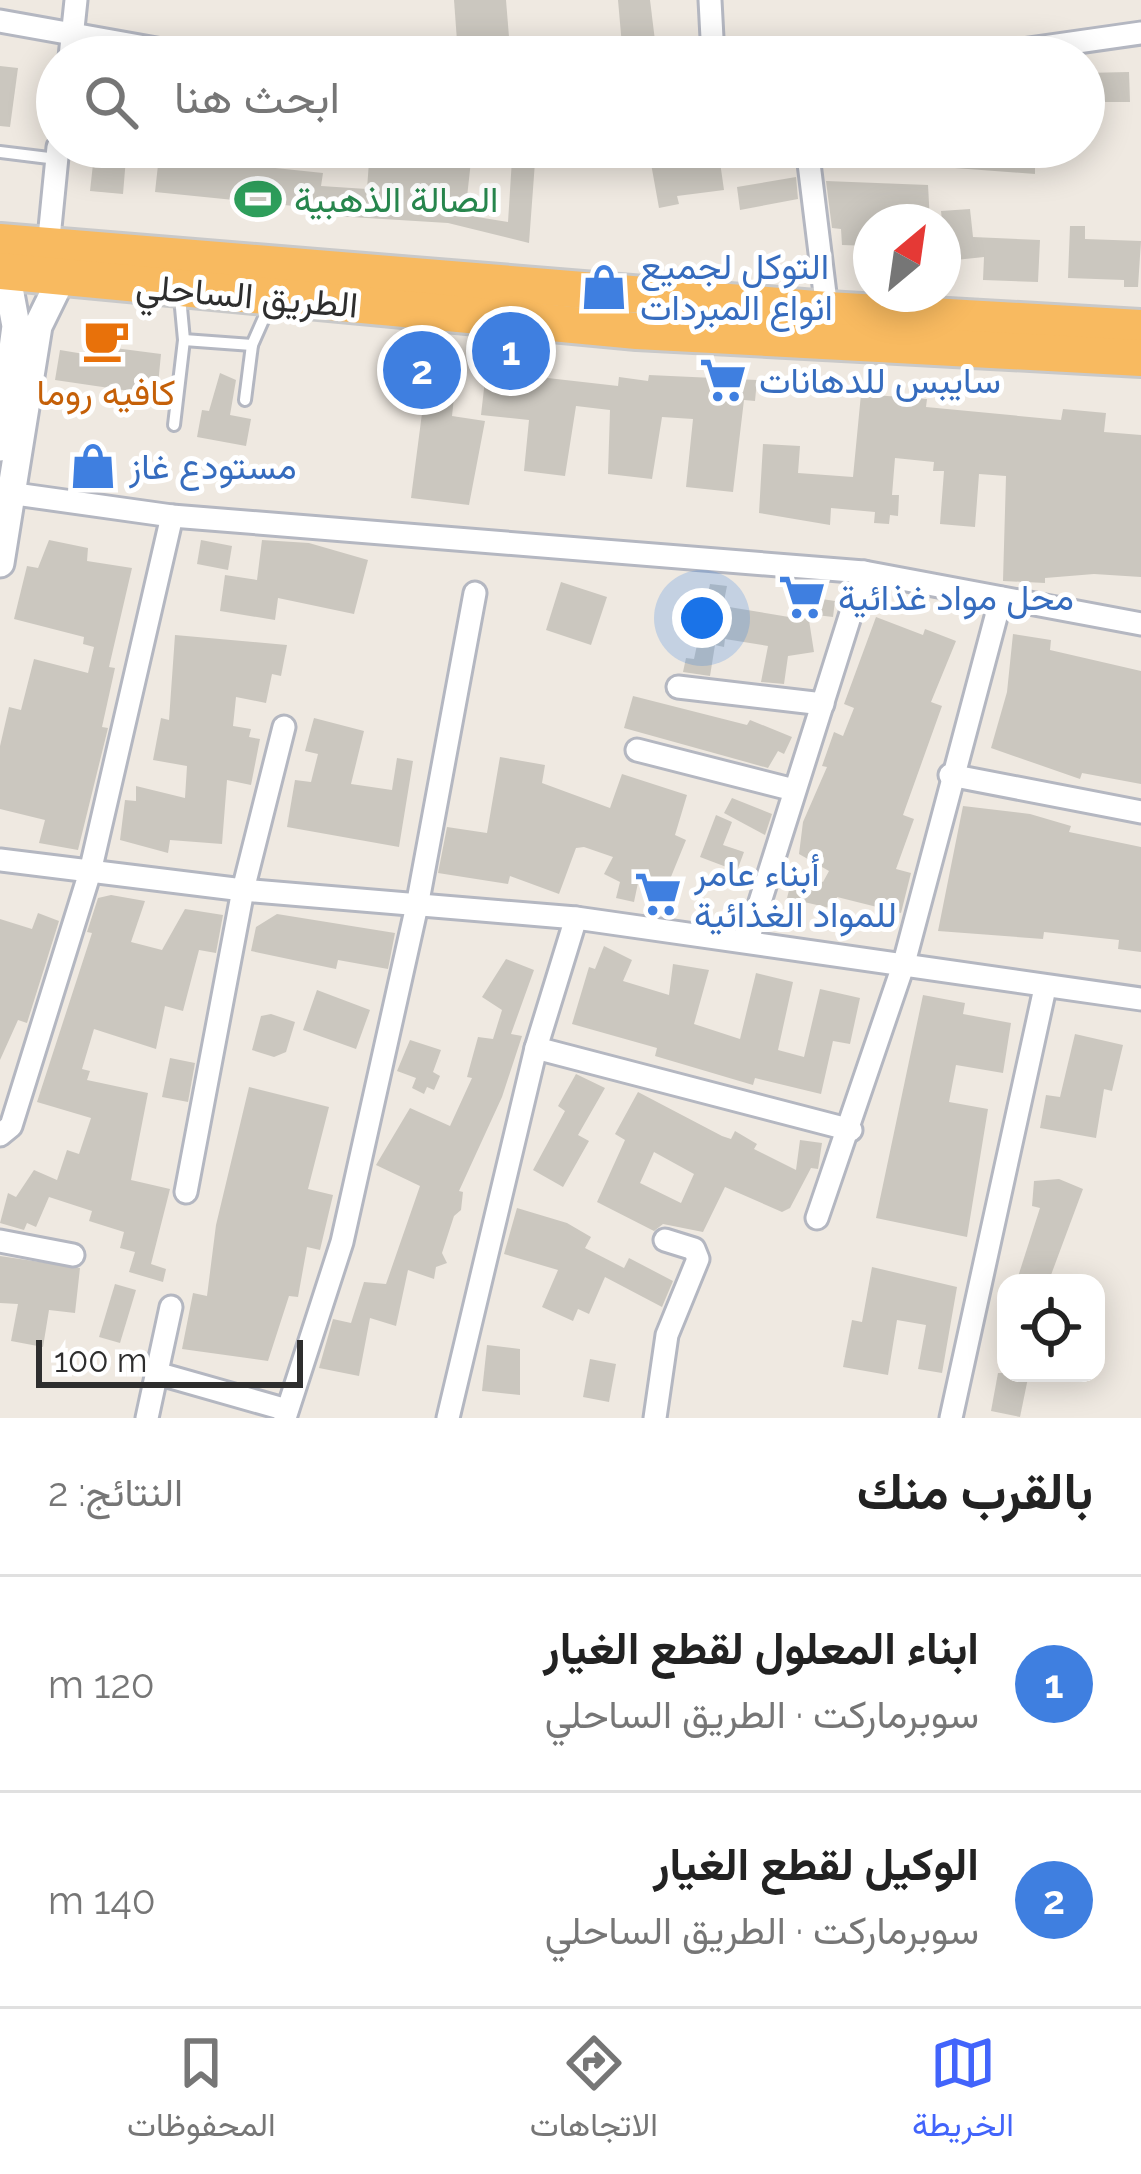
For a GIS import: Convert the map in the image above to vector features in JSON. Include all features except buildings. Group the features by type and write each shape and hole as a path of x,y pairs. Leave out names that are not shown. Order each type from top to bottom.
{"highway":[{"name":"الطريق الساحلي","path":"2,262 1141,328"},
{"name":"الطريق الساحلي","path":"55,262 179,288 637,331 1141,358"}],"street":[{"path":"73,36 76,0"},
{"path":"710,0 712,36"},
{"path":"0,22 93,36"},
{"path":"1105,37 1141,32"},
{"path":"0,447 27,326 55,262 57,168"},
{"path":"810,168 827,310"},
{"path":"0,563 27,326 2,262"},
{"path":"8,492 172,516 864,572 1141,624"},
{"path":"0,1135 11,1126 90,872 172,516"},
{"path":"748,940 864,572"},
{"path":"160,1374 286,1414 342,1242 418,901 475,592"},
{"path":"817,1218 904,963 950,775 1001,598"},
{"path":"678,687 823,704"},
{"path":"186,1192 243,890 284,727"},
{"path":"637,749 794,790"},
{"path":"950,775 1141,812"},
{"path":"0,860 243,890 418,901 576,918 1141,999"},
{"path":"448,1418 536,1048 576,918"},
{"path":"951,1418 1045,988"},
{"path":"536,1048 850,1130"},
{"path":"655,1418 667,1335 698,1259 694,1250 665,1240"},
{"path":"0,1241 74,1255"},
{"path":"146,1418 160,1374 171,1307"}],"lane":[{"path":"0,152 36,153"},
{"path":"174,425 184,340 179,288"},
{"path":"245,400 252,346 273,297"},
{"path":"184,340 252,346"}],"place":[{"name":"الصالة الذهبية","path":"258,199"},
{"name":"التوكل لجميع انواع المبردات","path":"604,287"},
{"name":"كافيه روما","path":"106,340"},
{"name":"ابناء المعلول لقطع الغيار","path":"511,351"},
{"name":"الوكيل لقطع الغيار","path":"422,370"},
{"name":"سايبس للدهانات","path":"723,380"},
{"name":"مستودع غاز","path":"93,466"},
{"name":"محل مواد غذائية","path":"802,597"},
{"name":"أبناء عامر للمواد الغذائية","path":"658,894"}]}
